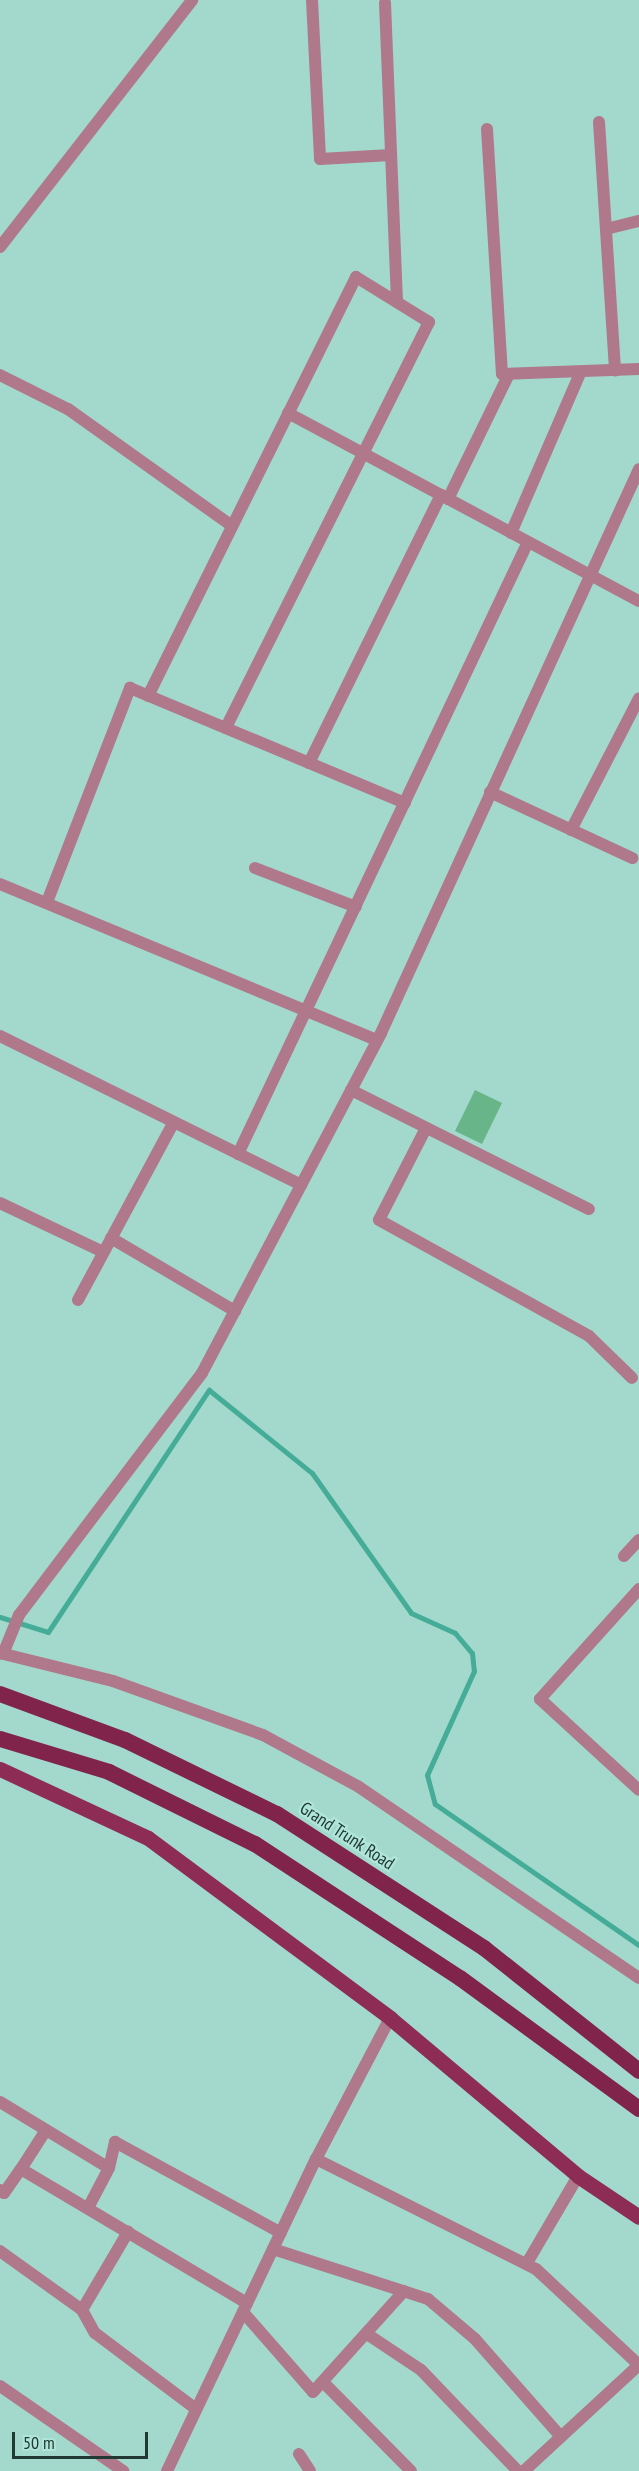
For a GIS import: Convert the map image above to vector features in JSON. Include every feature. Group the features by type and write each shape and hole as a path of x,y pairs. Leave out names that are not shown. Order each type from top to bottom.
{"highway":[{"name":"Grand Trunk Road","path":"0,1694 125,1740 277,1814 484,1948 639,2071"},
{"path":"0,1739 109,1772 255,1844 460,1978 639,2109"}],"main road":[{"path":"0,1769 148,1838 390,2018 578,2176 639,2217"}],"street":[{"path":"0,247 192,0"},
{"path":"312,0 320,159 391,155"},
{"path":"385,3 397,302"},
{"path":"598,122 615,370"},
{"path":"487,129 502,374 639,369"},
{"path":"606,229 639,221"},
{"path":"148,696 356,277 429,322 226,728"},
{"path":"510,533 581,371"},
{"path":"309,763 509,374"},
{"path":"0,375 68,409 232,526"},
{"path":"288,413 639,601"},
{"path":"639,469 377,1040 202,1373 19,1615 8,1635 2,1653 113,1681 263,1735 359,1787 639,1978"},
{"path":"238,1154 302,1012 356,907 528,542"},
{"path":"47,902 130,688 405,802"},
{"path":"571,830 639,698"},
{"path":"490,792 632,858"},
{"path":"255,868 356,907"},
{"path":"0,884 302,1012 377,1040"},
{"path":"0,1036 301,1185"},
{"path":"351,1090 590,1209"},
{"path":"78,1300 174,1122"},
{"path":"426,1128 379,1220 589,1336 632,1378"},
{"path":"0,1203 103,1252"},
{"path":"111,1238 235,1311"},
{"path":"624,1556 639,1540"},
{"path":"639,1589 540,1699 639,1790"},
{"path":"167,2471 316,2160 390,2018"},
{"path":"0,2102 109,2168"},
{"path":"0,2190 4,2193 46,2130"},
{"path":"88,2208 109,2168 115,2142 281,2233"},
{"path":"316,2160 527,2264 639,2365 524,2471"},
{"path":"21,2169 128,2232 245,2307 314,2392 404,2291"},
{"path":"527,2264 578,2176"},
{"path":"82,2310 128,2232"},
{"path":"273,2249 428,2299 475,2339 561,2437"},
{"path":"0,2251 82,2310 95,2333 196,2409"},
{"path":"367,2334 421,2370 518,2471"},
{"path":"323,2382 411,2471"},
{"path":"0,2386 123,2471"},
{"path":"299,2454 310,2471"}],"building":[{"path":"475,1090 502,1103 482,1144 455,1131"}],"waterway":[{"path":"0,1617 48,1632 209,1390 312,1473 411,1613 455,1633 472,1653 474,1671 427,1775 435,1804 639,1945"}]}
